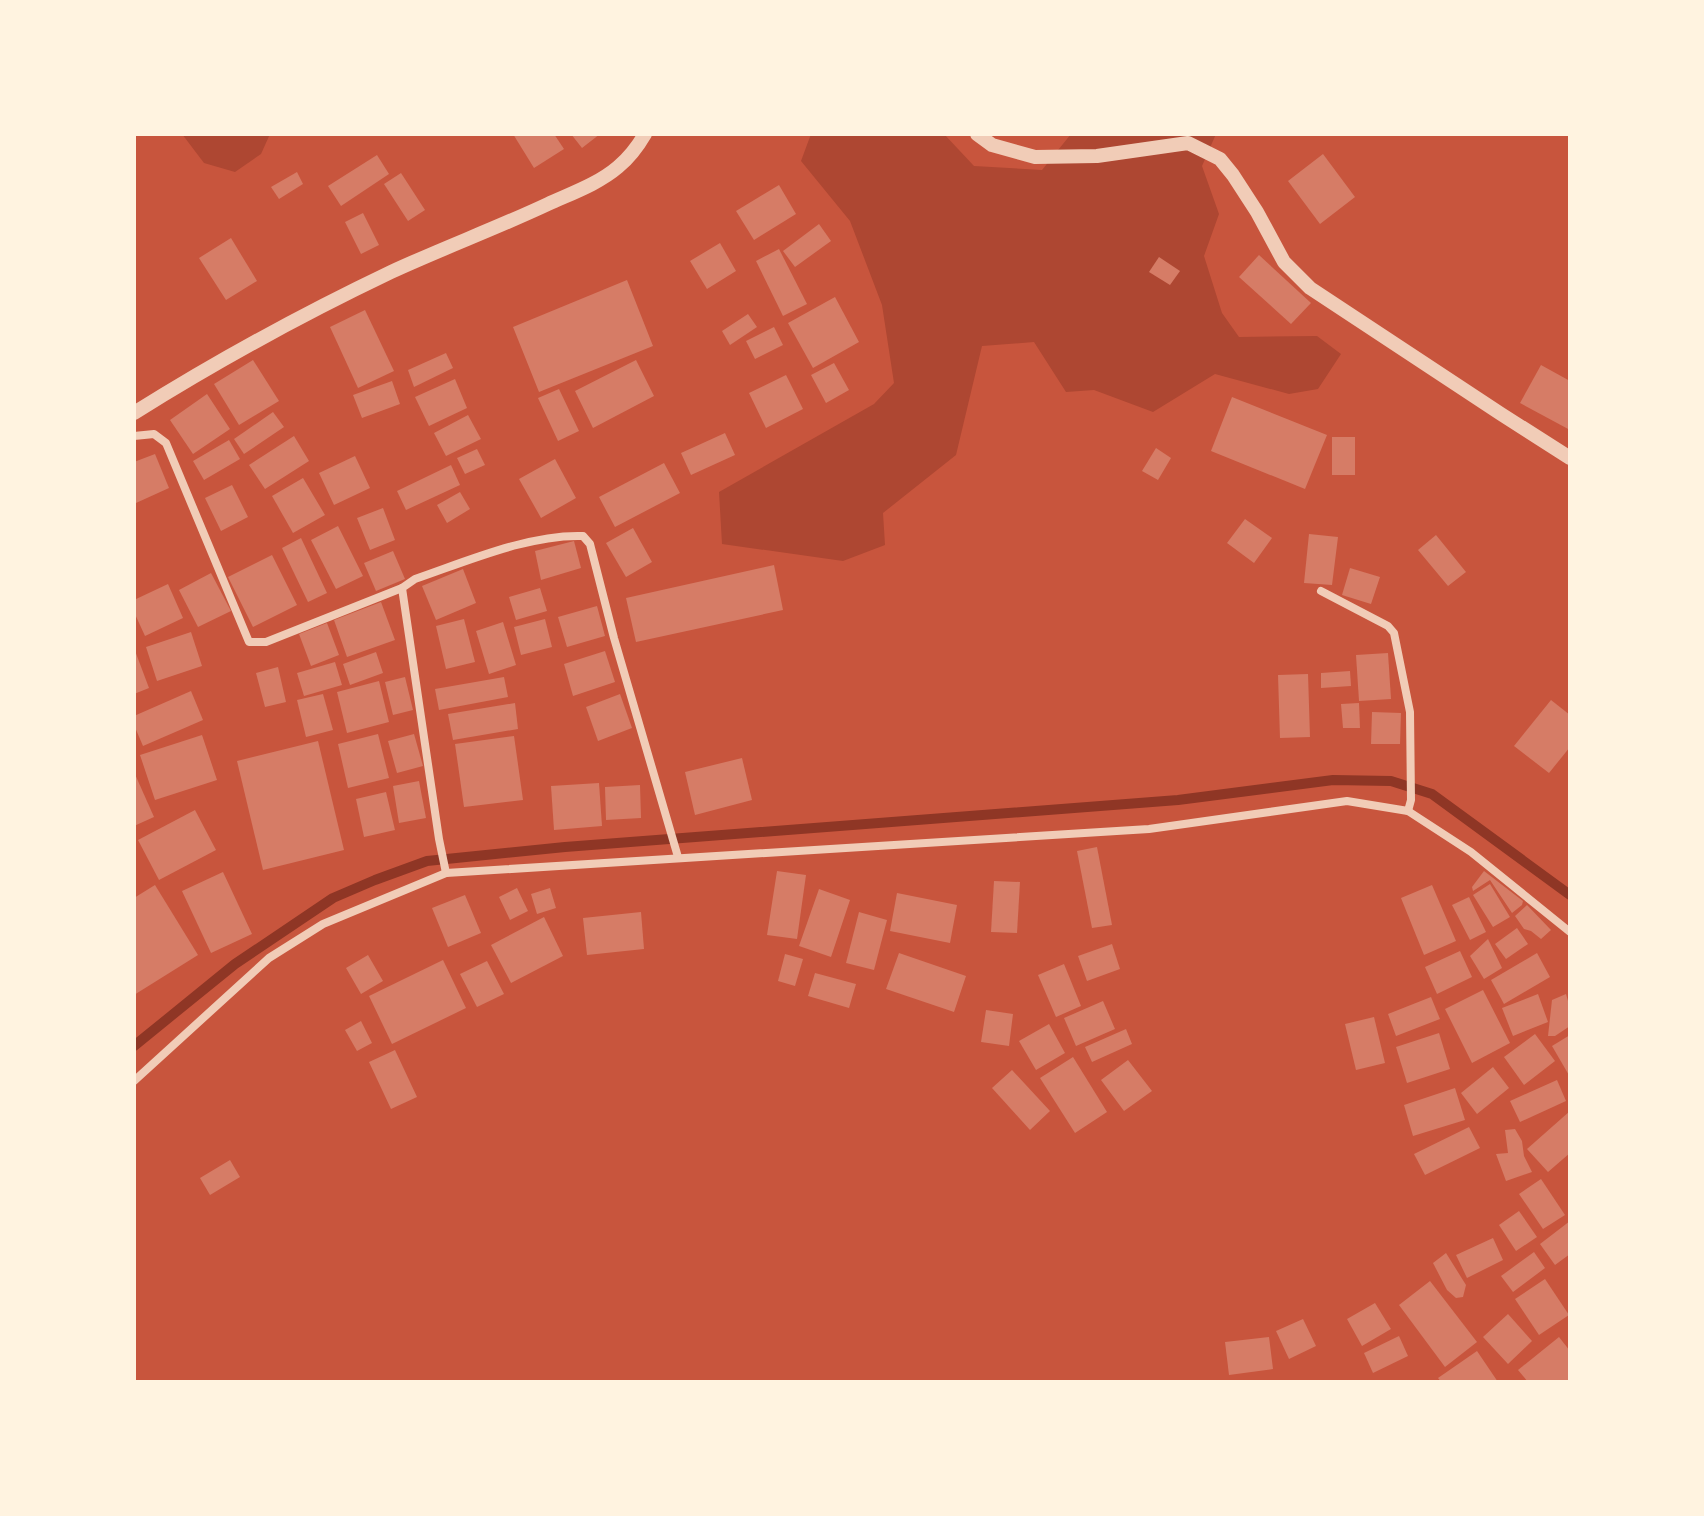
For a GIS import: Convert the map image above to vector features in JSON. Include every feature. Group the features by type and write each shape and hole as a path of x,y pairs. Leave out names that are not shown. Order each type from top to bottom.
{"street":[{"path":"134,413 306,314 394,271 591,185 618,166 645,134"},
{"path":"977,134 992,145 1035,157 1097,156 1188,143 1220,159 1257,212 1284,262 1310,288 1570,458"},
{"path":"134,436 154,434 166,443 249,642 266,642 402,588 415,579 511,548 562,535 583,536 590,544 678,857"},
{"path":"402,588 439,839 446,868"},
{"path":"1321,591 1388,626 1394,633 1410,712 1411,800 1408,811"},
{"path":"134,1081 269,958 323,924 446,868 1149,829 1347,801 1408,811 1471,852 1570,932"}],"shaded area":[{"path":"182,134 270,134 261,154 235,172 204,163"},
{"path":"811,134 944,134 974,166 1042,170 1071,134 1216,134 1202,166 1219,214 1204,256 1222,313 1239,337 1317,336 1341,354 1318,389 1289,394 1215,374 1153,412 1094,390 1066,392 1034,342 982,346 956,455 883,513 885,545 843,561 722,544 719,492 874,404 894,383 882,305 850,221 801,161"}],"building":[{"path":"513,134 554,134 564,149 534,168"},
{"path":"571,134 600,134 582,148"},
{"path":"1323,154 1355,197 1320,224 1288,181"},
{"path":"377,155 389,174 341,206 328,186"},
{"path":"297,172 303,184 279,199 271,187"},
{"path":"401,173 425,210 408,221 384,184"},
{"path":"779,185 796,214 754,240 736,211"},
{"path":"363,213 379,245 361,254 345,222"},
{"path":"819,224 831,241 795,267 783,251"},
{"path":"231,238 257,281 226,300 199,258"},
{"path":"720,243 736,271 707,289 690,261"},
{"path":"779,249 807,304 783,316 756,261"},
{"path":"1259,255 1311,303 1291,324 1239,277"},
{"path":"1159,257 1180,271 1170,285 1149,272"},
{"path":"627,280 653,346 539,392 513,327"},
{"path":"835,297 859,342 813,368 788,323"},
{"path":"365,310 394,371 358,388 330,327"},
{"path":"748,314 757,327 730,345 722,331"},
{"path":"774,327 783,345 755,359 746,341"},
{"path":"446,353 453,368 414,387 408,370"},
{"path":"253,360 279,401 239,425 214,384"},
{"path":"636,360 654,396 593,428 575,391"},
{"path":"834,363 849,390 826,403 811,375"},
{"path":"1541,365 1570,381 1570,430 1520,403"},
{"path":"786,375 803,409 766,428 749,393"},
{"path":"455,379 467,408 429,426 415,397"},
{"path":"392,381 400,404 362,418 353,395"},
{"path":"559,389 579,431 558,441 538,398"},
{"path":"207,394 230,429 193,454 170,420"},
{"path":"1232,397 1327,435 1305,489 1211,451"},
{"path":"273,412 284,427 244,454 234,439"},
{"path":"468,415 481,439 446,456 434,433"},
{"path":"725,433 735,455 691,475 681,453"},
{"path":"294,436 309,461 265,489 249,465"},
{"path":"1332,437 1355,437 1355,475 1332,475"},
{"path":"229,440 240,459 204,480 193,461"},
{"path":"1156,448 1171,458 1158,480 1142,471"},
{"path":"477,449 485,465 465,474 457,458"},
{"path":"155,454 169,488 136,503 134,462"},
{"path":"355,456 370,488 334,505 319,473"},
{"path":"555,459 576,498 541,518 519,479"},
{"path":"664,463 680,493 615,527 599,497"},
{"path":"451,465 460,485 406,510 397,491"},
{"path":"303,478 325,515 293,533 272,496"},
{"path":"232,485 248,517 221,531 205,498"},
{"path":"460,492 470,509 447,523 437,505"},
{"path":"383,508 395,540 370,550 357,518"},
{"path":"1245,519 1272,538 1254,563 1227,543"},
{"path":"338,526 363,576 336,589 311,540"},
{"path":"633,528 652,562 626,577 606,543"},
{"path":"1309,534 1338,537 1332,585 1304,583"},
{"path":"1436,535 1466,572 1448,586 1418,550"},
{"path":"301,538 327,593 308,602 282,548"},
{"path":"574,541 581,568 541,580 535,551"},
{"path":"393,551 405,579 376,591 364,563"},
{"path":"272,555 297,605 253,627 228,577"},
{"path":"774,565 783,610 636,642 626,598"},
{"path":"1350,568 1380,577 1371,604 1342,595"},
{"path":"463,569 476,603 436,620 422,586"},
{"path":"211,573 231,611 198,627 179,590"},
{"path":"168,584 183,618 145,636 134,612 134,600"},
{"path":"540,588 547,611 516,620 509,597"},
{"path":"381,602 395,640 347,657 334,620"},
{"path":"597,606 605,636 567,647 558,617"},
{"path":"464,619 475,662 446,669 436,626"},
{"path":"545,619 552,647 521,655 514,627"},
{"path":"503,622 516,665 489,674 476,631"},
{"path":"327,623 339,655 311,666 299,634"},
{"path":"191,632 202,666 157,681 146,647"},
{"path":"134,648 149,688 134,694"},
{"path":"605,651 615,682 573,696 564,664"},
{"path":"376,652 383,673 350,685 343,664"},
{"path":"1388,653 1391,699 1359,701 1356,655"},
{"path":"335,662 342,685 304,696 297,673"},
{"path":"278,667 286,702 265,707 256,673"},
{"path":"1350,671 1351,686 1321,688 1321,673"},
{"path":"1308,674 1310,737 1280,738 1278,675"},
{"path":"405,677 413,710 393,715 385,682"},
{"path":"504,677 508,697 439,710 435,689"},
{"path":"379,681 389,722 347,733 337,692"},
{"path":"191,691 203,720 143,746 134,725 134,716"},
{"path":"323,694 333,730 306,737 297,700"},
{"path":"620,694 632,728 598,741 586,707"},
{"path":"1551,700 1570,715 1570,747 1549,773 1514,746"},
{"path":"515,703 518,729 453,740 448,714"},
{"path":"1359,703 1360,728 1343,728 1341,704"},
{"path":"1372,712 1401,713 1400,744 1371,744"},
{"path":"378,734 389,778 348,788 338,744"},
{"path":"414,734 423,766 397,773 388,741"},
{"path":"202,735 217,780 155,800 140,755"},
{"path":"514,736 523,800 464,807 455,744"},
{"path":"318,741 344,850 263,870 237,761"},
{"path":"742,758 752,800 695,815 685,772"},
{"path":"134,772 154,817 134,826"},
{"path":"419,781 426,818 399,823 393,786"},
{"path":"599,783 602,826 554,830 551,786"},
{"path":"640,785 641,818 606,820 605,787"},
{"path":"386,792 395,830 364,837 356,799"},
{"path":"195,810 216,850 159,880 138,840"},
{"path":"1097,847 1112,925 1092,928 1077,851"},
{"path":"777,871 806,875 797,939 767,935"},
{"path":"1484,871 1523,901 1522,905 1512,913 1490,880 1473,891 1472,887"},
{"path":"223,872 252,934 211,953 182,891"},
{"path":"994,881 1020,882 1017,933 991,932"},
{"path":"1490,884 1510,917 1493,927 1473,895"},
{"path":"155,885 198,955 134,995 134,898"},
{"path":"1432,885 1456,941 1424,955 1401,898"},
{"path":"517,888 528,911 510,920 499,897"},
{"path":"550,888 556,908 537,914 531,894"},
{"path":"819,889 850,900 831,957 799,946"},
{"path":"897,893 957,905 950,943 890,931"},
{"path":"465,895 481,933 448,947 432,908"},
{"path":"1469,897 1486,932 1470,940 1452,905"},
{"path":"1527,905 1551,930 1541,939 1524,929 1515,916"},
{"path":"641,912 644,949 587,955 583,918"},
{"path":"859,912 887,920 874,970 846,963"},
{"path":"544,917 563,956 511,983 491,945"},
{"path":"1517,928 1528,944 1506,959 1495,944"},
{"path":"1488,939 1502,968 1484,979 1470,956"},
{"path":"1112,944 1120,969 1087,981 1078,956"},
{"path":"1460,951 1472,977 1437,994 1425,967"},
{"path":"899,953 966,976 954,1012 886,989"},
{"path":"1537,953 1550,977 1504,1004 1491,980"},
{"path":"785,954 803,959 795,986 778,981"},
{"path":"368,955 383,981 361,994 346,968"},
{"path":"443,960 466,1008 392,1044 369,996"},
{"path":"487,961 504,994 477,1007 460,974"},
{"path":"1064,964 1081,1006 1056,1017 1038,975"},
{"path":"815,973 856,984 849,1008 808,996"},
{"path":"1483,990 1510,1043 1472,1063 1445,1009"},
{"path":"1538,994 1548,1022 1513,1036 1502,1008"},
{"path":"1566,994 1570,1026 1555,1036 1548,1036 1552,1000"},
{"path":"1431,997 1440,1019 1396,1036 1388,1014"},
{"path":"1103,1001 1115,1029 1076,1046 1064,1018"},
{"path":"986,1010 1013,1014 1009,1046 981,1042"},
{"path":"1374,1017 1385,1063 1356,1070 1345,1024"},
{"path":"361,1021 372,1043 357,1051 345,1030"},
{"path":"1049,1024 1065,1053 1036,1070 1019,1041"},
{"path":"1126,1029 1132,1044 1092,1062 1085,1047"},
{"path":"1439,1033 1450,1069 1407,1083 1396,1047"},
{"path":"1535,1034 1555,1061 1524,1085 1504,1057"},
{"path":"1570,1035 1570,1077 1552,1046"},
{"path":"395,1050 417,1097 391,1109 369,1062"},
{"path":"1073,1057 1107,1112 1075,1133 1040,1078"},
{"path":"1128,1060 1152,1091 1124,1111 1101,1080"},
{"path":"1493,1067 1509,1088 1477,1114 1461,1093"},
{"path":"1012,1070 1050,1111 1030,1130 992,1088"},
{"path":"1557,1080 1566,1101 1520,1122 1510,1101"},
{"path":"1455,1088 1465,1120 1413,1136 1404,1105"},
{"path":"1570,1111 1570,1153 1548,1172 1527,1149"},
{"path":"1469,1127 1480,1148 1425,1175 1414,1154"},
{"path":"1515,1129 1532,1172 1506,1181 1496,1154 1508,1153 1505,1130"},
{"path":"230,1160 240,1177 210,1195 200,1178"},
{"path":"1541,1179 1565,1215 1543,1229 1519,1194"},
{"path":"1519,1211 1537,1237 1516,1251 1499,1225"},
{"path":"1570,1221 1570,1254 1555,1265 1540,1244"},
{"path":"1493,1238 1503,1260 1467,1278 1456,1255"},
{"path":"1534,1252 1545,1268 1513,1292 1501,1276"},
{"path":"1446,1253 1466,1285 1463,1297 1456,1298 1447,1290 1433,1263"},
{"path":"1545,1279 1569,1315 1539,1335 1515,1299"},
{"path":"1430,1281 1477,1342 1445,1367 1399,1305"},
{"path":"1375,1303 1391,1329 1362,1346 1347,1319"},
{"path":"1508,1314 1532,1341 1508,1364 1483,1337"},
{"path":"1303,1319 1316,1346 1289,1359 1276,1331"},
{"path":"1399,1336 1408,1356 1373,1373 1364,1353"},
{"path":"1269,1337 1273,1369 1229,1375 1225,1342"},
{"path":"1559,1337 1570,1351 1570,1380 1528,1382 1518,1370"},
{"path":"1477,1351 1498,1382 1441,1382 1438,1378"}],"waterway":[{"path":"134,1046 235,964 333,898 427,861 565,847 1178,800 1333,780 1391,781 1432,794 1570,895"}]}
